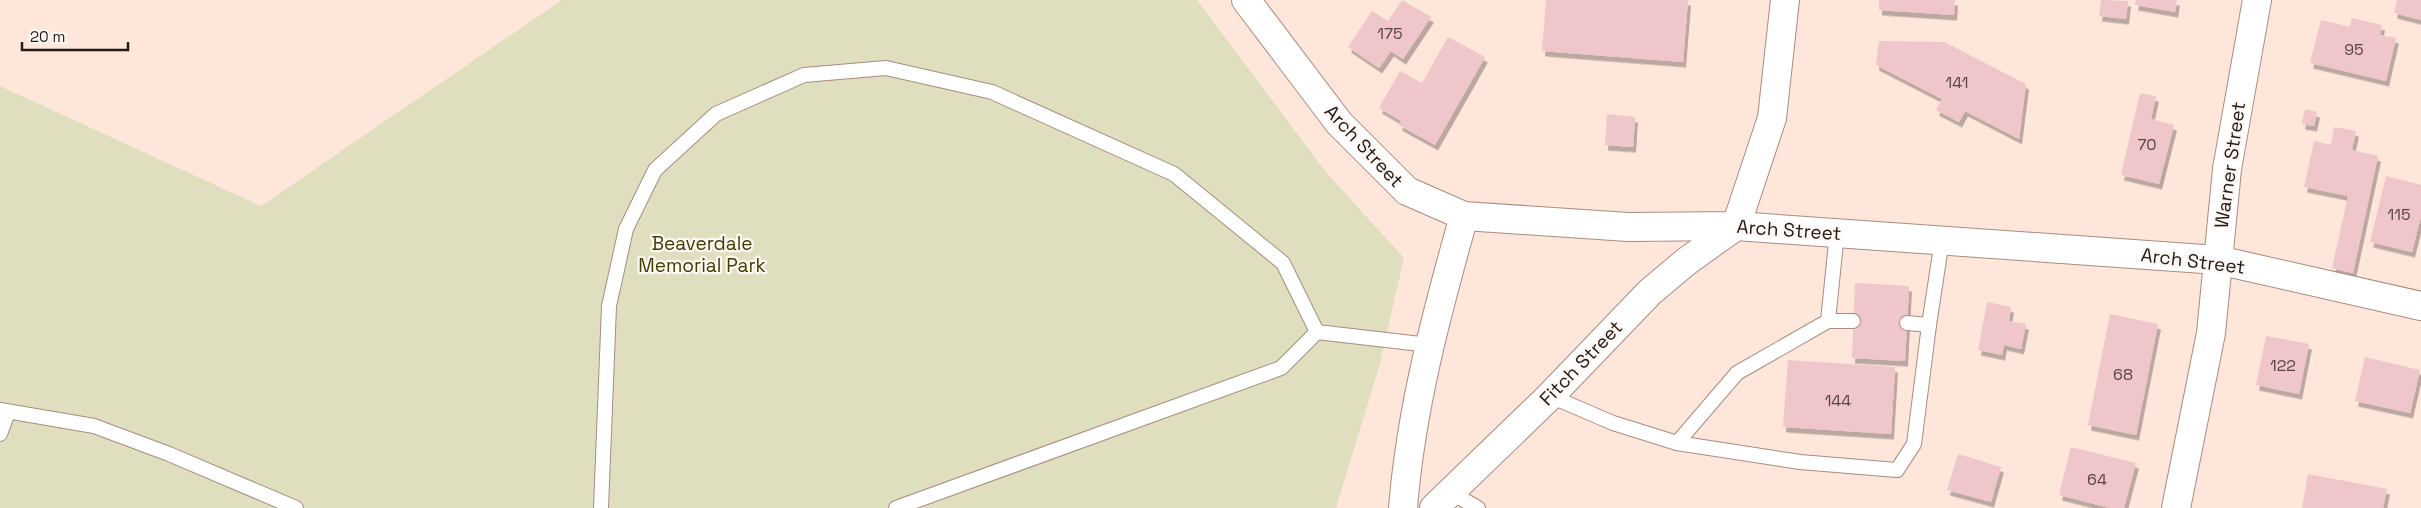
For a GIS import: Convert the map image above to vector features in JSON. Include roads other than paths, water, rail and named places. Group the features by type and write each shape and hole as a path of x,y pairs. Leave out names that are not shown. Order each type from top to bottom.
{"street":[{"path":"1736,226 1772,118 1785,0"},
{"name":"Warner Street","path":"2176,508 2211,333 2227,169 2257,0"},
{"name":"Arch Street","path":"1253,2 1339,123 1407,192 1464,216 1628,227 1736,226 2218,260 2421,306"},
{"path":"1403,508 1406,466 1429,345 1464,216"},
{"name":"Fitch Street","path":"1442,500 1550,396 1650,292 1687,261 1736,226"}],"lane":[{"path":"601,508 609,306 626,230 655,170 716,114 804,75 886,68 992,92 1174,174 1283,264 1317,332"},
{"path":"1828,321 1836,233"},
{"path":"1550,396 1614,423 1677,443 1800,462 1897,470 1914,444 1942,240"},
{"path":"1677,443 1737,373 1828,321 1853,321"},
{"path":"1907,323 1929,325"},
{"path":"1317,332 1429,345"},
{"path":"896,508 1281,368 1317,332"},
{"path":"0,434 4,411 94,426 169,454 296,508"},
{"path":"1442,500 1478,508"}],"park label":[{"name":"Beaverdale Memorial Park","path":"702,254"}]}
